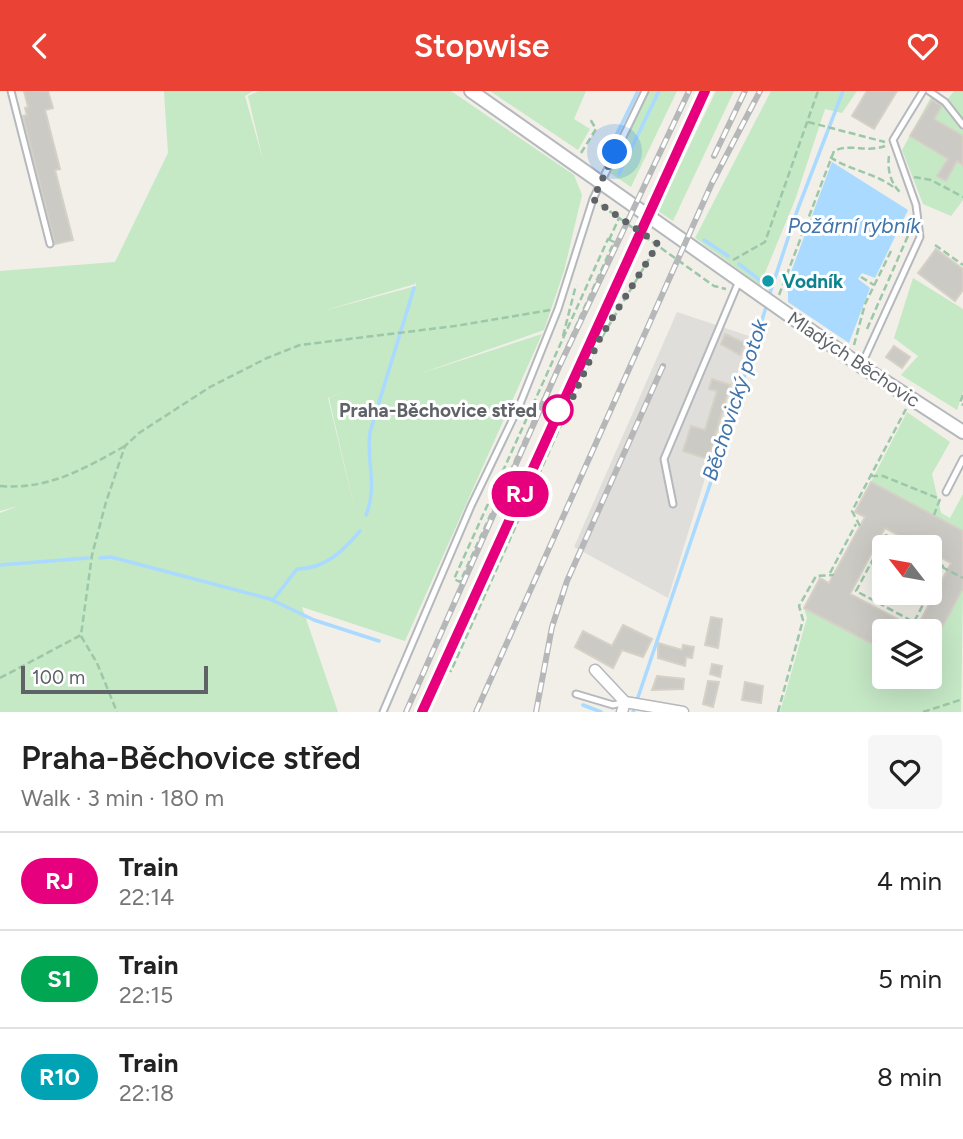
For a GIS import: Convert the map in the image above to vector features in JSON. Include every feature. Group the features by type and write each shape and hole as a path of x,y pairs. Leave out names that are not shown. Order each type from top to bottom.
{"street":[{"name":"Mladých Běchovic","path":"471,91 739,281 758,294 776,301 861,366 963,432"},
{"path":"596,670 630,706 682,712"}],"lane":[{"path":"11,91 50,244"},
{"path":"383,712 471,506 520,404 558,309 593,199 645,91"},
{"path":"861,366 920,237 915,205 893,140 923,91"},
{"path":"929,91 945,101 963,125"},
{"path":"673,505 664,459 739,281"},
{"path":"946,492 963,459"},
{"path":"576,694 613,705 630,706"}],"path":[{"path":"737,258 765,241 818,91"},
{"path":"579,155 590,143 596,129 590,118"},
{"path":"808,121 879,142 893,140"},
{"path":"776,301 830,157 840,148 874,150 893,140"},
{"path":"893,140 888,166 896,189"},
{"path":"830,157 843,166 872,174 903,194 907,204"},
{"path":"909,178 931,180 963,197"},
{"path":"593,199 714,286"},
{"path":"609,240 614,242 460,582 454,579 609,240 620,218"},
{"path":"866,330 913,223"},
{"path":"600,338 603,331 598,328 445,669 451,671 600,338 658,244"},
{"path":"935,244 963,265"},
{"path":"853,348 875,284 892,249"},
{"path":"883,267 893,270"},
{"path":"861,278 885,288"},
{"path":"0,486 34,486 63,479 125,446 139,433 210,387 267,358 300,345 558,309"},
{"path":"963,395 960,403 963,405"},
{"path":"778,712 803,619 799,606 816,576 832,574 858,525 852,511 906,408"},
{"path":"117,712 97,663 81,635 92,555 125,446"},
{"path":"870,476 883,476 940,499 934,515"},
{"path":"871,563 856,591 913,619"},
{"path":"942,567 963,578"},
{"path":"0,678 81,635"},
{"path":"923,712 963,699"}],"shaded area":[{"path":"677,312 749,336 668,598 574,547"}],"green space":[{"path":"164,91 253,91 245,96 263,160 248,96 259,91 451,91 574,175 582,195 564,271 544,330 416,375 542,334 405,641 302,607 338,712 0,712 0,513 18,506 0,511 0,271 115,262 168,153","holes":["415,281 416,286 319,312 415,284","352,388 329,398 357,519 328,398"]},
{"path":"490,91 586,91 574,119 590,129 578,150"},
{"path":"649,91 677,91 631,187 610,173"},
{"path":"716,91 734,91 673,221 658,211"},
{"path":"771,91 857,91 842,113 825,109 795,200 760,285 695,238"},
{"path":"954,91 963,91 963,136 949,127 941,140 926,132 942,106 910,136 948,159 938,176 946,180 963,152 963,200 951,216 923,204 902,150 931,97 944,104"},
{"path":"913,278 963,309 963,392 957,410 901,375 918,356 894,338"},
{"path":"907,412 950,442 932,474 941,513 950,518 963,494 963,531 871,482"},
{"path":"963,588 961,712 780,712 807,618 804,608 872,644 872,689 942,689 942,628"}],"water":[{"name":"Požární rybník","path":"832,162 908,210 875,278 862,273 858,279 870,288 849,343 788,302 785,288"}],"building":[{"path":"24,91 48,91 53,108 45,110 60,169 55,170 73,240 55,244 23,116 27,115 25,108 28,107"},
{"path":"867,91 897,91 874,129 852,116"},
{"path":"932,100 942,106 934,119 963,136 963,165 957,161 946,181 937,176 948,159 910,136"},
{"path":"936,249 963,269 963,290 955,301 918,273"},
{"path":"725,334 745,343 740,355 721,344"},
{"path":"894,346 910,357 902,368 886,357"},
{"path":"712,379 730,385 708,459 683,451 691,426 705,430 717,391 709,389"},
{"path":"871,482 963,531 963,588 942,628 942,619 921,619 929,605 942,605 942,580 951,563 942,558 942,535 898,535 885,528 881,535 872,535 872,553 850,594 897,619 872,619 872,644 804,608 820,578 829,583 865,517 855,512"},
{"path":"711,617 722,619 718,648 705,645"},
{"path":"623,625 652,639 643,657 622,650 613,668 575,647 583,631 612,646"},
{"path":"658,643 682,650 683,645 694,647 692,658 686,657 685,666 658,658"},
{"path":"712,664 722,666 720,677 710,674"},
{"path":"657,676 684,679 683,689 652,690"},
{"path":"708,681 719,682 713,707 703,704"},
{"path":"745,682 763,686 761,703 742,700"}],"waterway":[{"path":"607,154 638,91"},
{"path":"619,174 659,91"},
{"name":"Běchovický potok","path":"769,296 797,211 843,91"},
{"path":"704,240 728,256"},
{"path":"739,264 771,289"},
{"path":"366,515 371,494 370,432 414,288"},
{"name":"Běchovický potok","path":"633,712 719,458 767,304"},
{"path":"273,600 297,569 325,562 340,552 360,531"},
{"path":"100,558 111,557 270,599 314,620 379,641"},
{"path":"0,565 88,558"},
{"path":"583,705 601,712"}],"railway":[{"path":"406,712 559,367 689,91"},
{"path":"422,712 705,91"},
{"path":"714,156 745,91"},
{"path":"476,712 712,183 760,91"},
{"path":"536,712 552,627 567,581 663,366"}],"train":[{"name":"RJ","path":"422,712 705,91"}],"place":[{"name":"Vodník","path":"768,281"},
{"name":"Praha-Běchovice střed","path":"558,410"}],"route":[{"path":"558,410 566,412 600,338 658,244 593,199 615,152"}]}
